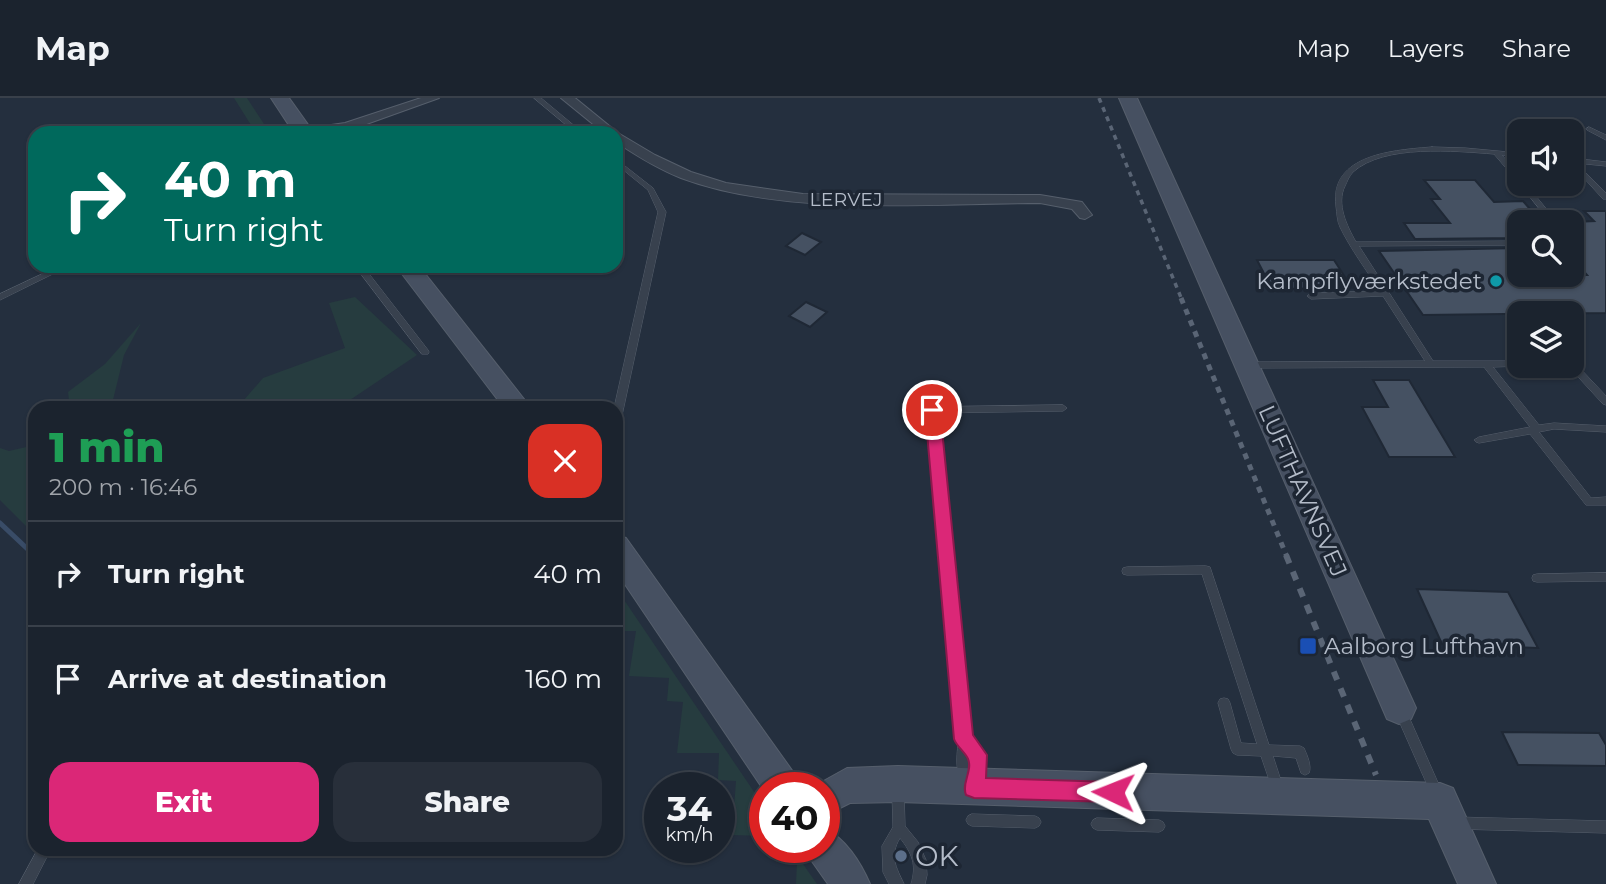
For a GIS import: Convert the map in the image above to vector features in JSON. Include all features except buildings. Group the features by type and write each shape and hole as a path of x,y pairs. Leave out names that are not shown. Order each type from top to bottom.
{"street":[{"path":"280,98 299,126"},
{"path":"350,126 433,98"},
{"path":"567,98 603,126"},
{"name":"LUFTHAVNSVEJ","path":"1128,98 1399,708"},
{"name":"LERVEJ","path":"623,141 654,162 694,178 744,191 797,199 1040,199 1077,205 1085,215"},
{"path":"412,273 513,401"},
{"path":"623,557 772,772"},
{"path":"840,789 847,786 898,784 973,804 1280,797 1445,812"},
{"name":"LUFTHAVNSVEJ","path":"1445,812 1477,884"},
{"path":"836,863 851,884"}],"lane":[{"path":"537,98 571,126"},
{"path":"1589,128 1606,138"},
{"path":"1431,364 1342,225 1336,203 1346,176 1362,162 1418,148 1507,153"},
{"path":"1496,152 1507,166"},
{"path":"1584,162 1606,164"},
{"path":"620,401 662,212 651,189 623,167"},
{"path":"1584,174 1606,197"},
{"path":"1532,196 1544,210"},
{"path":"1354,244 1507,243"},
{"path":"0,297 50,273"},
{"path":"364,273 425,352"},
{"path":"1311,296 1386,293"},
{"path":"1486,364 1589,502 1606,501"},
{"path":"1247,365 1507,364"},
{"path":"1584,378 1606,402"},
{"path":"1035,822 973,804 963,770 964,739 932,410 1063,408"},
{"path":"1479,440 1554,426 1606,429"},
{"path":"1128,570 1206,570 1280,797"},
{"path":"1536,578 1606,577"},
{"path":"1224,704 1237,748 1300,752 1305,769"},
{"name":"LUFTHAVNSVEJ","path":"1399,708 1445,812"},
{"path":"897,884 889,872 888,846 899,828 898,784"},
{"path":"1445,812 1606,827"},
{"path":"1097,824 1158,826"},
{"path":"899,828 918,850 918,884"},
{"path":"26,884 41,856"}],"green space":[{"path":"234,98 247,98 265,126 252,126"},
{"path":"355,297 417,355 348,401 243,401 263,378 345,348 329,303"},
{"path":"141,323 124,355 113,401 69,401 68,392 105,364"},
{"path":"28,447 28,528 0,500 0,448 9,451"},
{"path":"623,598 749,784 749,836 735,835 735,772 718,772 719,753 677,753 683,702 667,701 669,678 629,676 636,631 623,631"},
{"path":"797,863 802,863 817,884 796,884"}],"waterway":[{"path":"0,523 28,549"}],"railway":[{"path":"1099,98 1182,300"},
{"path":"1181,298 1287,557"},
{"path":"1286,555 1376,775"}],"place":[{"name":"Kampflyværkstedet","path":"1496,281"},
{"name":"Aalborg Lufthavn","path":"1308,646"},
{"name":"OK","path":"901,856"}],"route":[{"path":"932,410 964,739 977,755 979,769 974,788 1113,792"}]}
